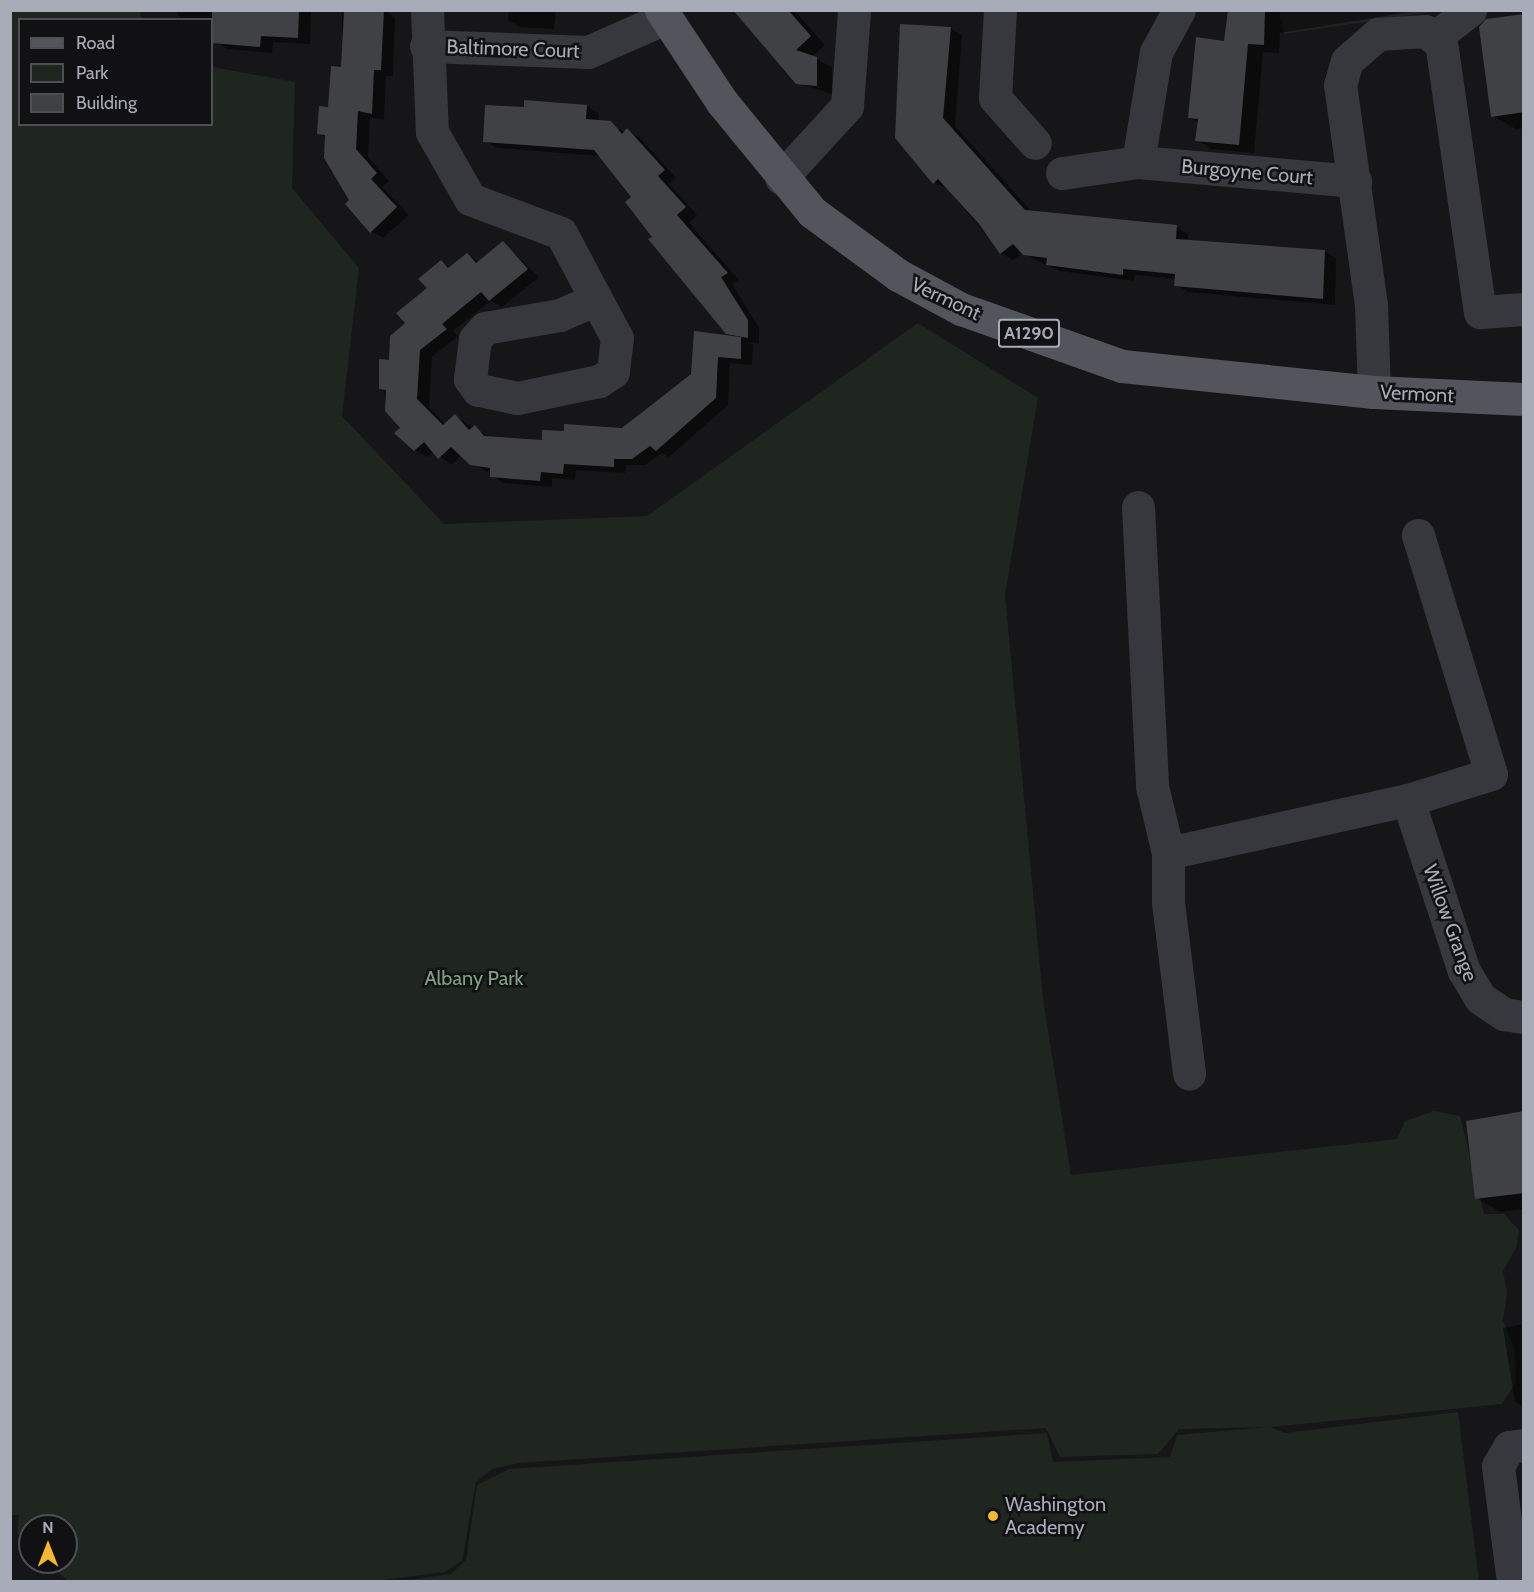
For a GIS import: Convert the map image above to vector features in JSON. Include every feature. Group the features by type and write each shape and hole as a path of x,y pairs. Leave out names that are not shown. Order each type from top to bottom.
{"main road":[{"name":"Vermont","path":"663,14 781,178 812,212 897,275 972,313 1122,366 1374,392 1524,399"}],"street":[{"name":"Baltimore Court","path":"427,10 426,46 432,132 470,199 561,233 617,338 613,372 599,381 517,398 478,390 470,379 475,339 484,328 560,315 596,299"},
{"path":"781,178 847,105 854,10"},
{"path":"1000,10 995,98 1035,143"},
{"path":"1138,162 1156,52 1179,10"},
{"path":"1434,38 1470,10"},
{"name":"Baltimore Court","path":"426,46 588,52 663,14"},
{"path":"1374,392 1371,306 1340,85 1347,60 1378,34 1425,31 1441,42 1480,312 1524,309"},
{"name":"Burgoyne Court","path":"1062,173 1138,162 1355,181"},
{"path":"1138,507 1152,786 1168,853 1168,902 1189,1074"},
{"path":"1168,853 1408,800 1491,774 1418,535"},
{"name":"Willow Grange","path":"1408,800 1464,971 1480,998 1504,1014 1524,1017"},
{"path":"1513,1581 1498,1466 1509,1447 1524,1445"}],"shaded area":[{"path":"1279,10 1439,11 1284,34"}],"green space":[{"name":"Albany Park","path":"10,11 140,11 141,18 18,18 18,126 213,126 213,67 295,82 292,188 359,268 342,416 444,524 647,516 918,323 1038,398 1005,595 1043,999 1071,1175 1397,1139 1405,1121 1434,1111 1460,1116 1484,1214 1504,1214 1519,1230 1516,1248 1503,1271 1507,1293 1503,1320 1514,1348 1516,1382 1502,1404 1271,1427 1285,1433 1458,1412 1479,1581 401,1581 451,1574 466,1560 477,1485 509,1469 1047,1433 1053,1462 1170,1457 1177,1435 1270,1427 1179,1429 1158,1454 1060,1457 1046,1428 519,1463 492,1469 476,1482 462,1561 445,1572 375,1581 68,1581 60,1574 78,1574 78,1514 10,1515"}],"building":[{"path":"212,10 299,10 298,38 261,36 260,47 213,43"},
{"path":"344,10 384,10 381,70 374,70 372,114 358,111 356,149 377,173 371,179 397,207 370,233 345,204 349,200 324,158 325,135 317,134 319,106 328,107 331,66 341,67"},
{"path":"733,10 788,10 811,36 796,50 817,57 817,86 796,84"},
{"path":"1228,10 1265,10 1264,45 1248,44 1239,145 1195,141 1198,119 1188,118 1196,37 1224,41"},
{"path":"1524,14 1524,112 1491,117 1479,27 1486,19"},
{"path":"900,24 951,27 943,118 1025,210 1177,225 1176,239 1325,250 1323,299 1174,286 1175,274 1123,269 1123,275 1046,265 1047,258 1023,255 1013,244 1000,254 979,224 938,179 933,184 895,138"},
{"path":"524,100 587,105 586,119 611,121 622,134 627,128 665,170 658,176 686,207 677,215 728,273 721,277 748,320 748,338 726,334 648,239 652,237 625,202 631,197 594,150 483,142 485,105 524,107"},
{"path":"503,241 528,269 489,301 481,292 442,324 447,329 420,350 417,399 443,425 455,414 469,430 475,425 484,436 542,440 542,430 564,431 564,424 622,428 691,374 694,331 741,337 741,359 718,357 716,398 656,451 650,446 632,459 614,459 614,467 564,464 563,474 541,472 540,481 490,477 490,468 470,465 451,447 438,459 424,442 414,451 394,433 400,428 385,411 386,390 379,389 379,359 389,360 390,336 405,323 396,313 427,288 418,279 441,260 448,268 467,253 476,263"},
{"path":"1524,1111 1524,1193 1475,1199 1466,1121"}],"place":[{"name":"Washington Academy","path":"993,1516"}]}
